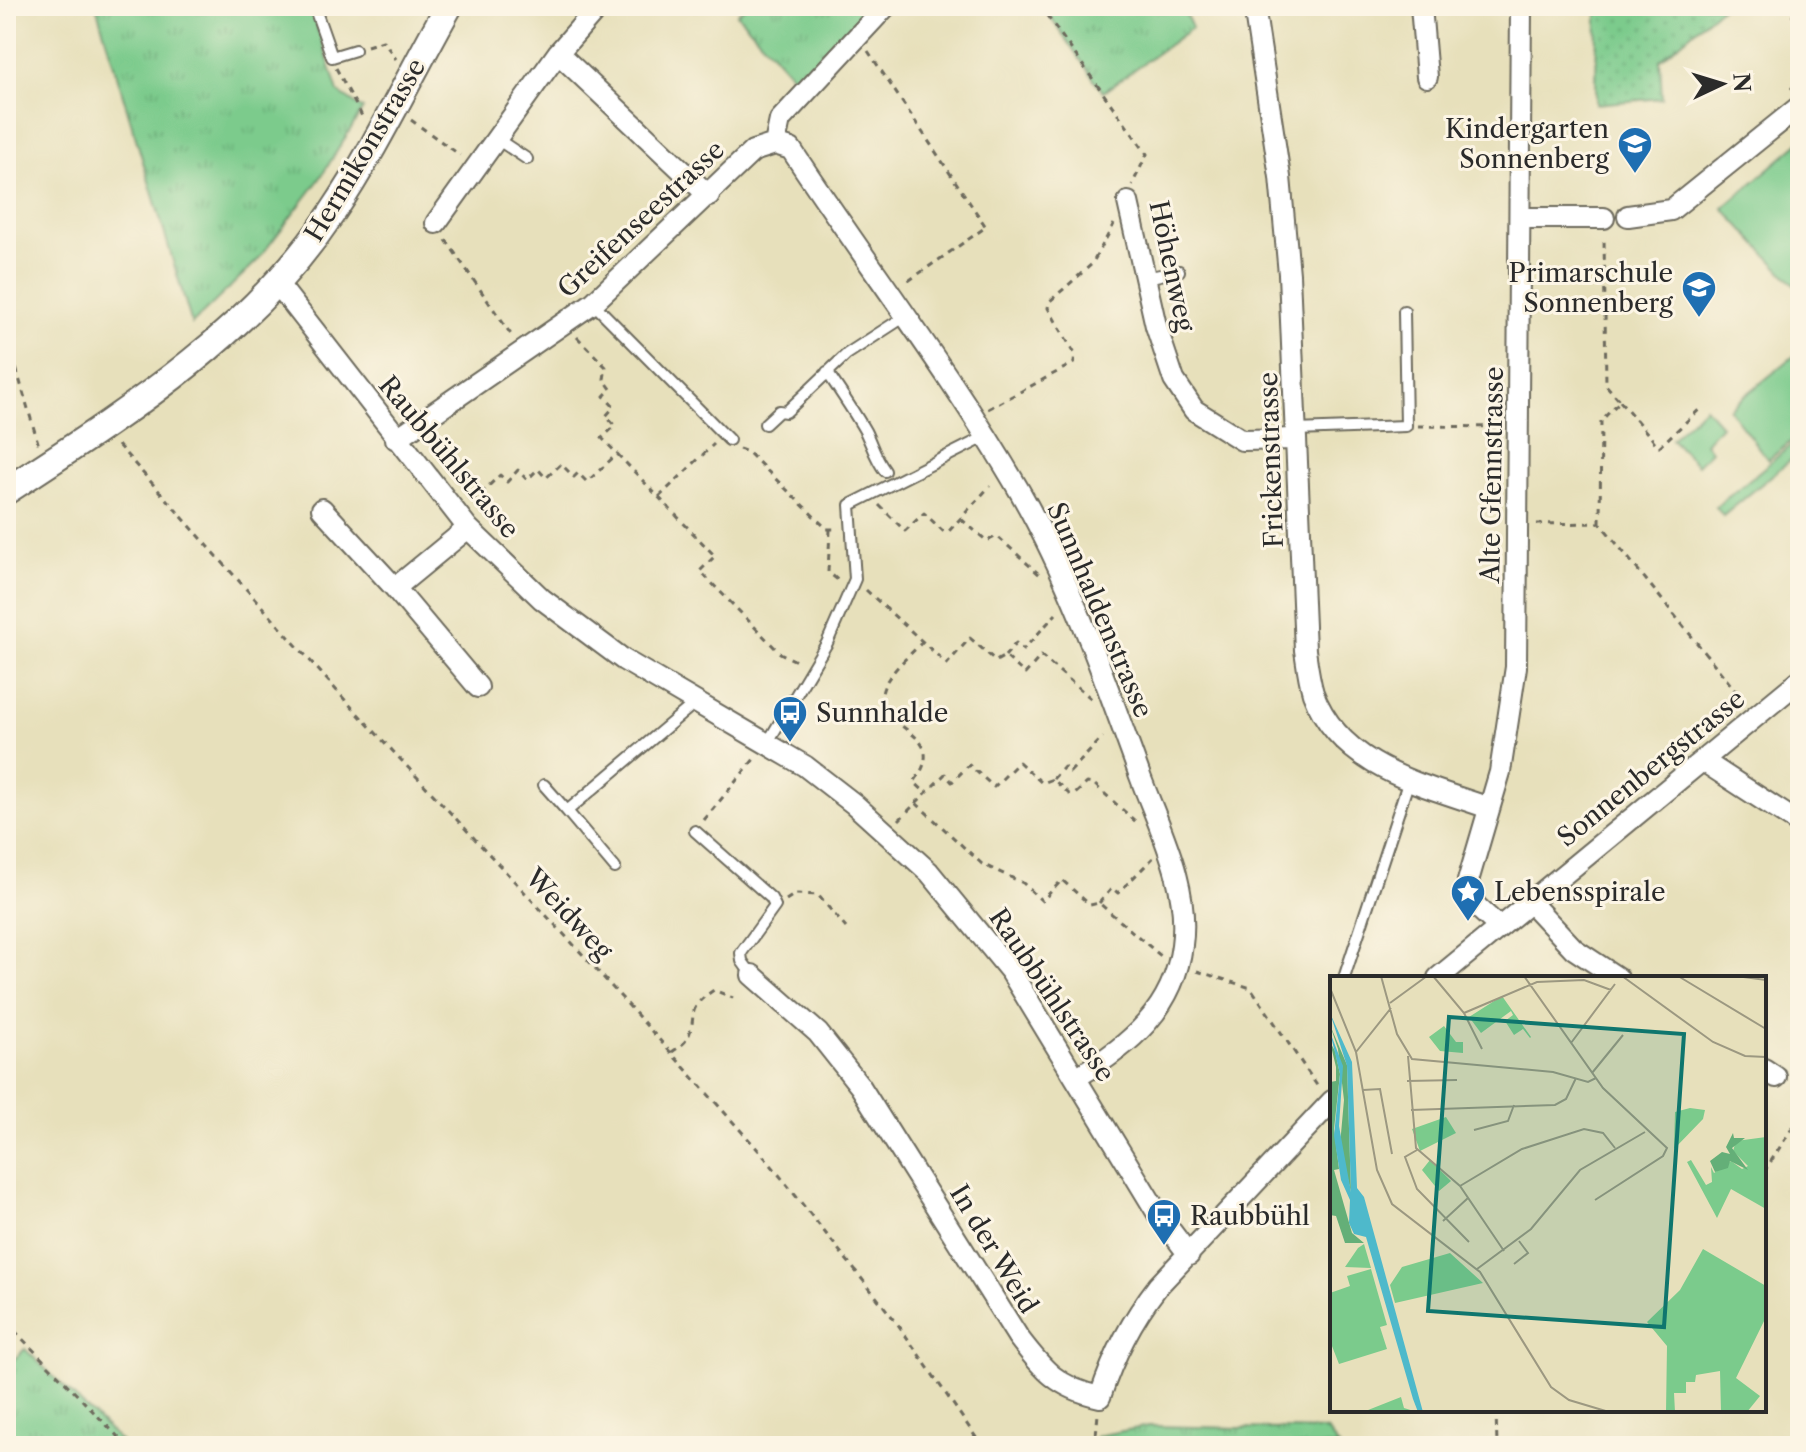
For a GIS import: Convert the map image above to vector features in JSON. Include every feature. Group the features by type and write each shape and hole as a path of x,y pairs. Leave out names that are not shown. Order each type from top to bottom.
{"street":[{"name":"Hermikonstrasse","path":"6,491 107,425 205,353 277,283 340,201 449,6"},
{"path":"436,223 558,53 599,6"},
{"path":"775,144 780,120 886,6"},
{"name":"Frickenstrasse","path":"1254,6 1285,223 1305,650 1313,692 1331,728 1355,754 1409,780 1489,808"},
{"path":"1421,6 1427,77"},
{"name":"Alte Gfennstrasse","path":"1499,927 1475,905 1468,881 1489,808 1513,701 1521,6"},
{"path":"558,53 709,196"},
{"path":"1628,216 1671,210 1800,106"},
{"name":"Greifenseestrasse","path":"396,439 593,303 753,151 775,144"},
{"name":"Sunnhaldenstrasse","path":"775,144 791,149 1024,500 1069,592 1172,861 1183,900 1182,947 1166,997 1126,1045 1077,1077"},
{"name":"Höhenweg","path":"1128,202 1174,380 1194,410 1242,440 1296,435"},
{"path":"1520,218 1604,218"},
{"name":"Raubbühlstrasse","path":"277,283 468,528 542,599 624,660 696,702 854,804 939,883 1011,972 1158,1214 1189,1255"},
{"path":"322,509 395,588 478,687"},
{"path":"395,588 468,528"},
{"name":"Sonnenbergstrasse","path":"1440,976 1800,680"},
{"path":"1703,761 1800,824"},
{"path":"1530,902 1574,949 1615,976"},
{"name":"In der Weid","path":"752,975 818,1033 860,1086 1018,1337 1046,1374 1078,1392 1100,1397"},
{"path":"1100,1397 1114,1355 1136,1315 1328,1099"}],"lane":[{"path":"314,6 332,57 355,50"},
{"path":"497,139 527,159"},
{"path":"1146,278 1179,271"},
{"path":"593,303 728,444"},
{"path":"1296,435 1406,426 1404,311"},
{"path":"765,424 779,411 786,412 827,372 904,317"},
{"path":"827,372 850,405 867,435 873,455 885,471"},
{"path":"764,747 812,669 855,579 850,505 985,437"},
{"path":"567,811 696,702"},
{"path":"1345,976 1409,780"},
{"path":"544,785 615,868"},
{"path":"695,831 771,898 775,906 741,953 742,961 752,975"}],"path":[{"name":"Höhenweg","path":"1040,6 1147,154 1128,202"},
{"path":"1784,6 1800,24"},
{"path":"857,34 986,227 898,289"},
{"path":"383,41 396,59 406,64"},
{"path":"332,57 363,118"},
{"path":"405,116 477,167"},
{"path":"981,412 1074,363 1075,354 1048,308 1049,302 1092,264 1128,202"},
{"path":"1604,218 1606,385 1659,447 1701,408"},
{"path":"448,244 515,340"},
{"path":"565,324 606,367 604,379 611,389 604,396 614,407 606,416 615,426 602,438 715,556 700,571 780,653 812,669"},
{"path":"6,334 48,464"},
{"path":"1620,401 1601,421 1600,523 1756,716"},
{"name":"Weidweg","path":"107,425 120,448 346,701 768,1161 897,1323 982,1446"},
{"path":"1406,426 1495,427"},
{"path":"659,497 717,441 748,452 830,530 852,528"},
{"path":"467,507 500,475 507,482 518,470 527,480 538,469 546,478 561,464 574,477 578,473 587,482 618,453"},
{"path":"869,496 905,531 921,514 944,532 961,519 990,486"},
{"path":"961,519 987,541 997,536 1044,579"},
{"path":"1517,524 1600,523"},
{"path":"830,530 828,572 850,590"},
{"path":"855,579 947,664 970,638 996,661 1016,643 1023,650 1056,614"},
{"path":"923,641 886,684 882,695 884,706 921,743 926,755 922,771 914,782 926,793"},
{"path":"1005,656 1025,674 1041,656 1090,699 1101,702"},
{"path":"896,823 945,774 952,782 969,765 994,787 1019,762 1042,783 1053,779 1064,767 1070,772 1103,737"},
{"path":"695,831 764,747"},
{"path":"1053,779 1069,794 1075,794 1087,783 1094,784 1144,828"},
{"path":"916,803 982,864 1023,883 1042,901 1062,880 1090,905 1099,903 1112,888 1118,893 1159,853"},
{"path":"775,906 795,894 818,895 846,928"},
{"path":"1099,903 1169,961"},
{"path":"1189,968 1251,988 1328,1099"},
{"path":"671,1053 687,1039 691,1012 703,997 714,990 733,998"},
{"path":"1766,1169 1800,1116"},
{"path":"1796,1220 1800,1214"},
{"path":"6,1322 127,1446"},
{"path":"1095,1446 1100,1397"},
{"path":"1496,1412 1497,1446"},
{"path":"1096,1436 1110,1446"}],"green space":[{"path":"96,6 311,6 338,92 363,109 319,180 257,261 192,324"},
{"path":"746,6 881,6 803,88 737,14"},
{"path":"1043,6 1182,6 1192,28 1103,92"},
{"path":"1597,6 1723,6 1660,60 1662,98 1596,104"},
{"path":"1800,142 1800,291 1723,208"},
{"path":"1800,351 1800,434 1768,460 1729,409"},
{"path":"1705,407 1721,425 1705,443 1711,451 1697,465 1671,439"},
{"path":"1800,438 1800,452 1723,516 1716,507"},
{"path":"25,1349 125,1446 6,1446 6,1367"},
{"path":"1149,1426 1326,1430 1339,1446 1095,1446 1096,1436"}],"place":[{"name":"Kindergarten Sonnenberg","path":"1635,175"},
{"name":"Primarschule Sonnenberg","path":"1699,319"},
{"name":"Sunnhalde","path":"790,744"},
{"name":"Lebensspirale","path":"1468,923"},
{"name":"Raubbühl","path":"1164,1247"}]}
